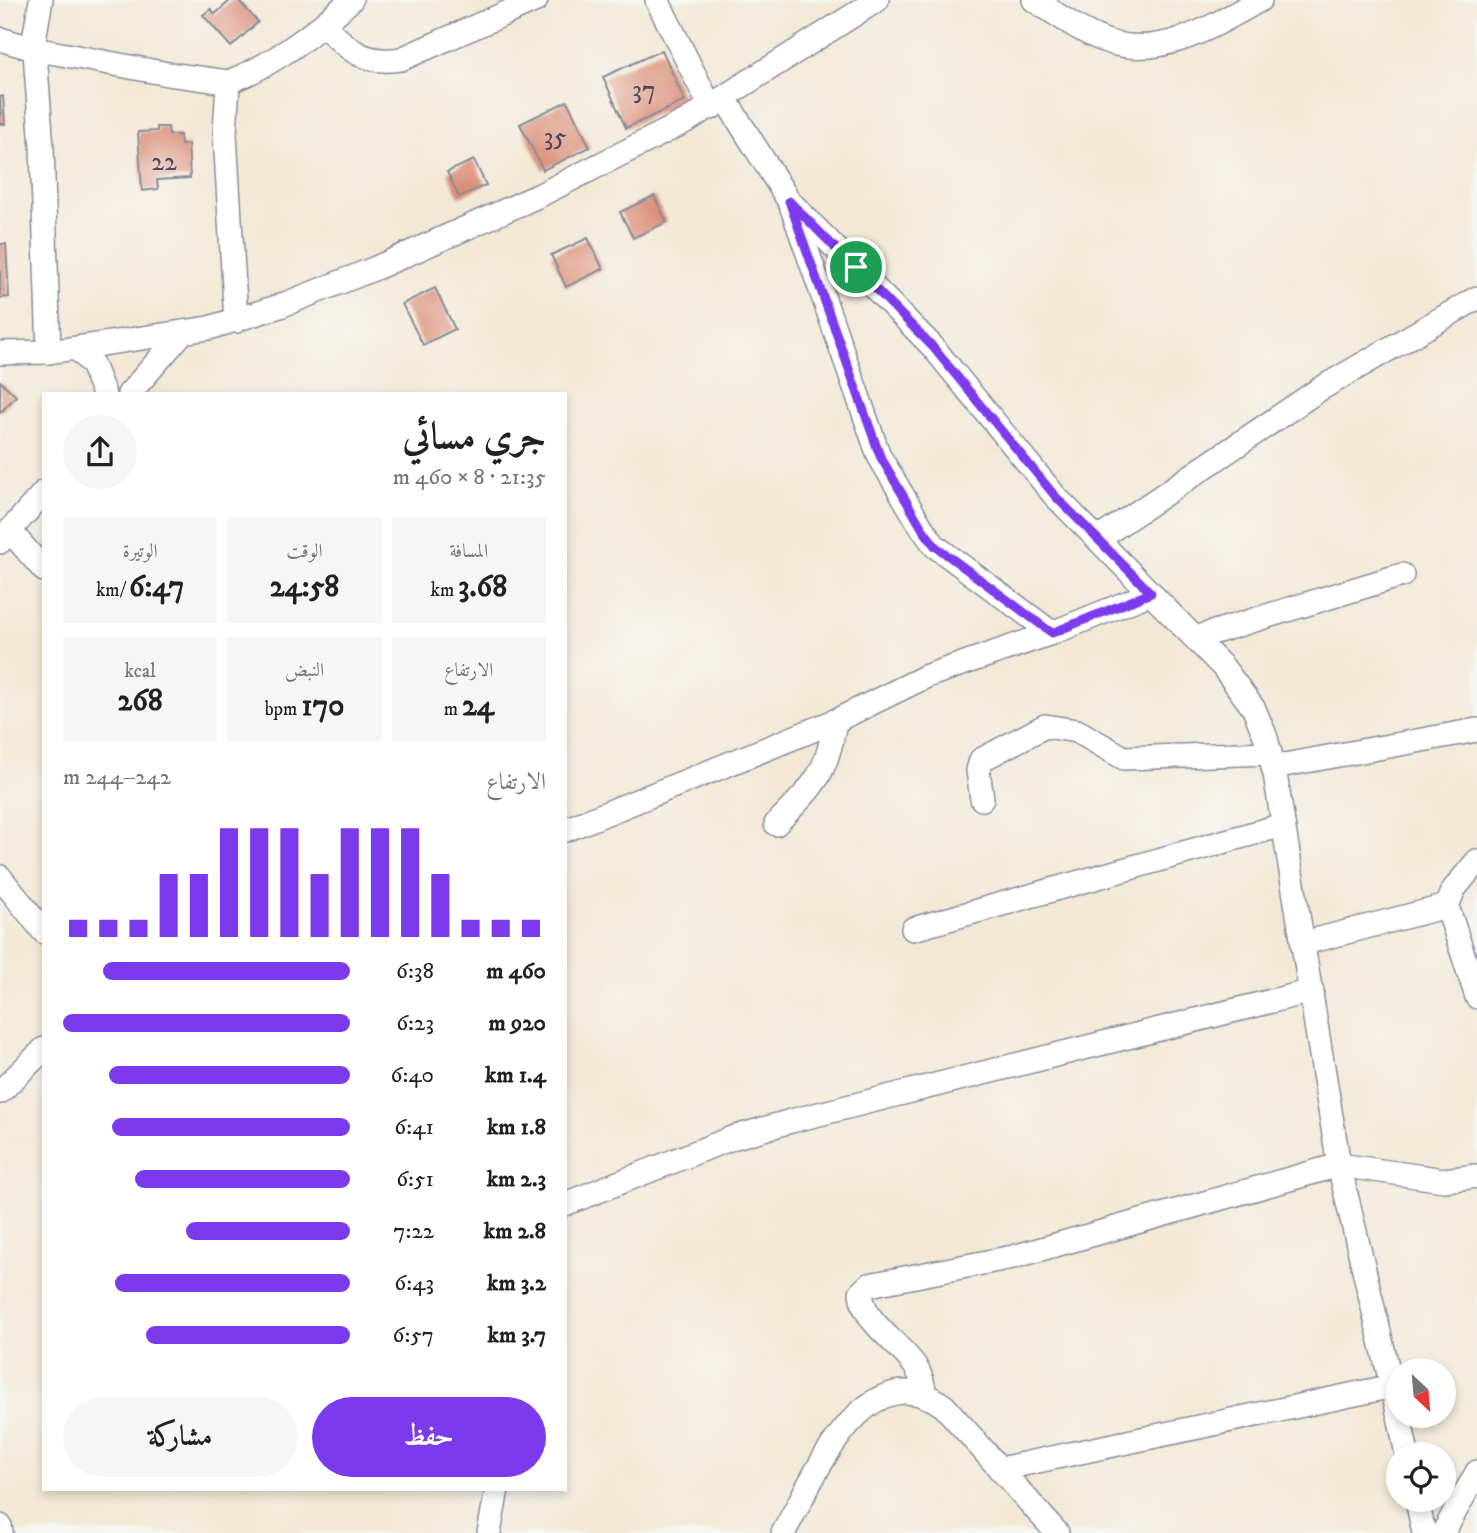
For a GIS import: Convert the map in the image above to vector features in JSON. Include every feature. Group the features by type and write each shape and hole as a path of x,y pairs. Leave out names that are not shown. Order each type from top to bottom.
{"street":[{"path":"41,0 34,48 42,148 49,352"},
{"path":"0,39 205,81 228,82 253,73 324,25 351,0"},
{"path":"324,25 358,57 389,61 401,59 536,0"},
{"path":"657,0 718,104 789,201 923,336 1026,463 1195,638 1241,688 1254,709 1272,760 1339,1165 1386,1358"},
{"path":"0,354 78,349 236,321 376,268 485,221 718,104 877,0"},
{"path":"1034,0 1083,30 1110,42 1146,46 1175,42 1211,27 1260,0"},
{"path":"228,82 225,134 236,321"},
{"path":"789,201 880,456 922,528 935,546 1052,633"},
{"path":"1098,539 1332,382 1477,298"},
{"path":"132,392 183,332"},
{"path":"78,349 96,371 103,392"},
{"path":"42,494 5,536 42,568"},
{"path":"1195,638 1402,575"},
{"path":"567,829 835,721 927,676 1052,633 1151,593"},
{"path":"776,824 814,785 824,768 835,721"},
{"path":"982,799 978,770 981,760 1045,726 1077,731 1124,758 1272,760 1477,730"},
{"path":"913,929 1283,825"},
{"path":"1477,861 1454,889 1447,906 1477,997"},
{"path":"0,877 42,930"},
{"path":"1304,943 1447,906"},
{"path":"567,1202 732,1138 791,1121 1312,991"},
{"path":"0,1092 42,1051"},
{"path":"924,1396 924,1383 919,1370 865,1309 860,1293 869,1284 1013,1257 1339,1165 1444,1180 1477,1176"},
{"path":"1000,1469 1386,1387"},
{"path":"783,1533 842,1429 876,1401 905,1393 924,1396 944,1406 1057,1533"},
{"path":"1443,1533 1477,1472"},
{"path":"489,1533 497,1491"},
{"path":"1420,1512 1424,1533"},
{"path":"0,1526 1,1533"}],"building":[{"path":"231,0 238,0 258,22 231,47 203,15 211,9 215,14"},
{"path":"662,50 685,101 626,128 603,77"},
{"path":"3,96 5,124 0,124 0,97"},
{"path":"567,101 590,147 543,170 520,124"},
{"path":"157,127 168,127 169,135 180,135 181,145 188,144 190,178 157,180 158,189 142,191 138,132 157,131"},
{"path":"474,160 486,185 459,197 447,172"},
{"path":"654,196 667,222 633,238 620,212"},
{"path":"588,238 603,269 566,287 551,255"},
{"path":"0,244 6,244 9,297 0,298"},
{"path":"435,288 455,329 423,345 402,304"},
{"path":"0,381 16,396 0,413"}],"route":[{"path":"789,201 856,267 932,346 1055,496 1151,593 1052,633 935,546 880,456 789,201"}]}
